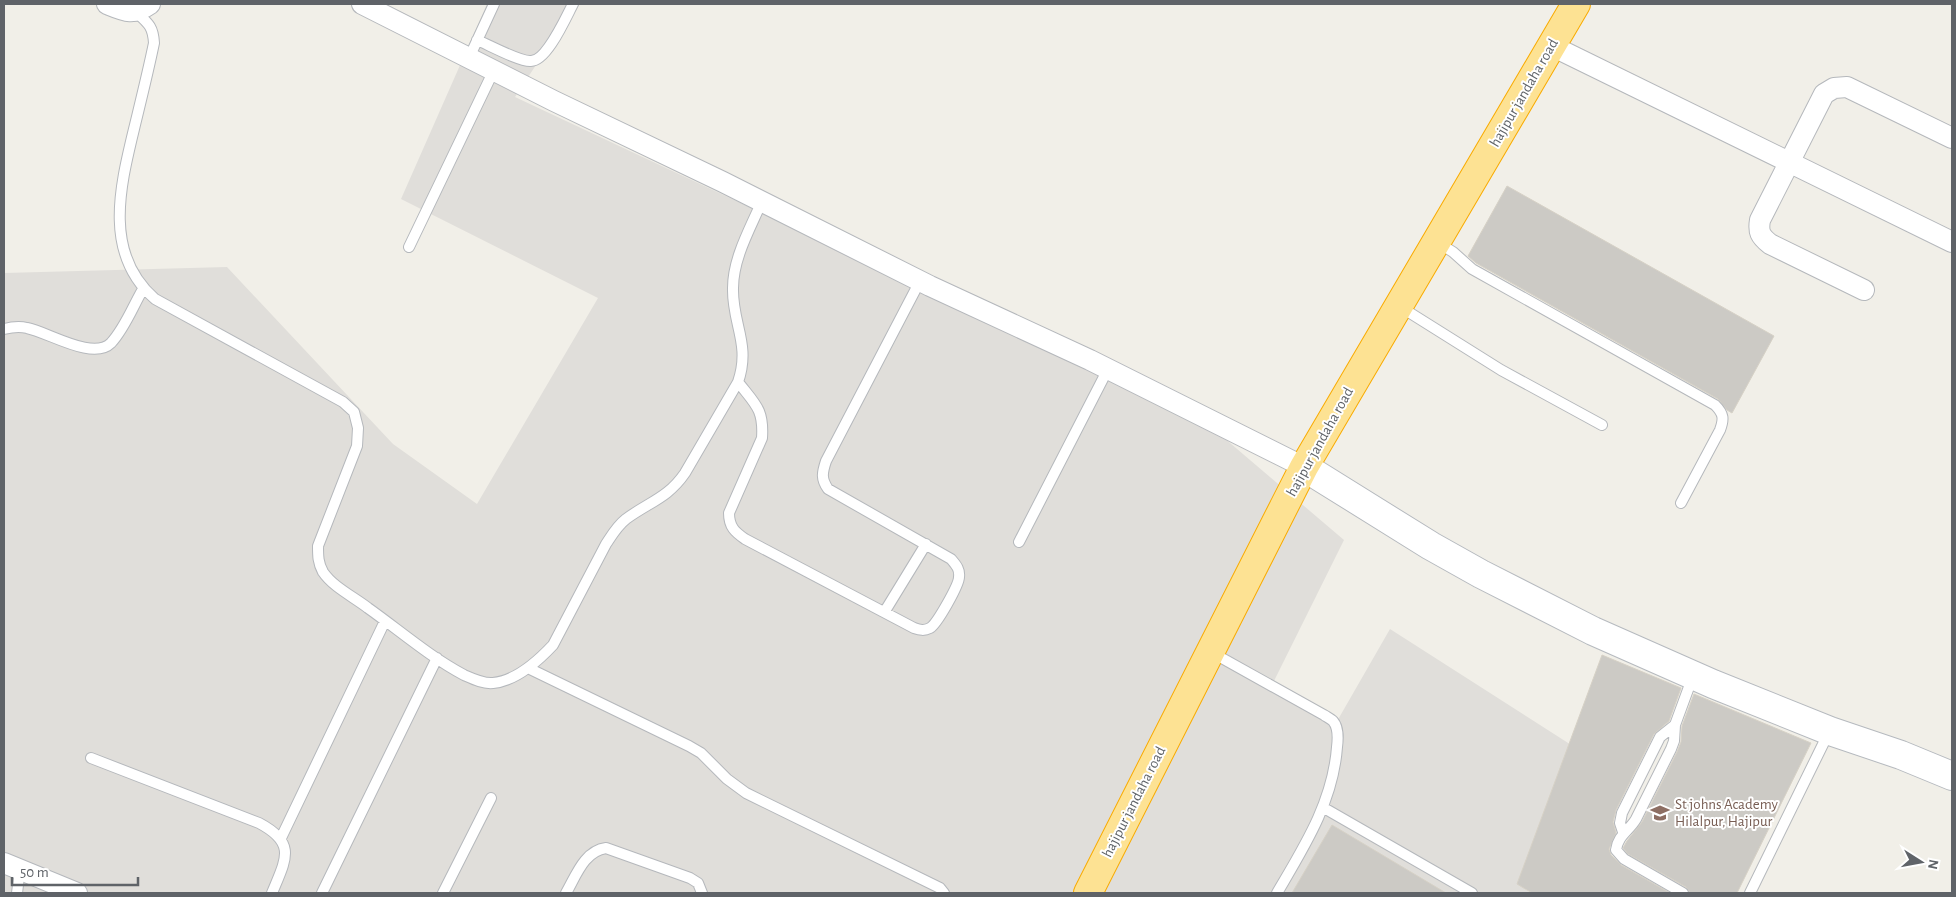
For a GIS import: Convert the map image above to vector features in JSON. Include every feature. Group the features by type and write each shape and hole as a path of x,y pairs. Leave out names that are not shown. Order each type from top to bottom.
{"highway":[{"name":"hajipur jandaha road","path":"1088,893 1304,466 1576,4"}],"street":[{"path":"106,4 122,10 143,8"},
{"path":"362,4 920,281 1108,369 1304,466 1387,520 1481,574 1593,631 1693,676 1830,731 1901,755 1952,776"},
{"path":"1552,46 1952,242"},
{"path":"1864,290 1770,244 1761,237 1759,230 1760,220 1824,94 1834,88 1846,87 1952,138"},
{"path":"12,866 77,893"}],"lane":[{"path":"469,58 494,4"},
{"path":"477,40 520,59 531,62 540,59 548,50 573,4"},
{"path":"143,8 154,32 154,43 125,167 119,214 124,254 133,275 143,289 155,299 344,402 354,412 358,428 357,446 318,546 318,561 324,573 340,588 437,658 476,680 492,683 507,679 528,668 542,657 553,645 606,544 616,529 625,520 665,496 676,486 738,382 744,367 744,353 733,291 733,274 738,257 762,201"},
{"path":"409,247 494,70"},
{"path":"1436,242 1453,252 1472,269 1721,410 1723,422 1720,430 1681,503"},
{"path":"738,382 762,415 763,426 762,438 729,513 729,522 735,532 914,628 928,629 934,625 959,578 958,568 951,559 828,489 822,480 826,461 920,281"},
{"path":"4,329 13,326 28,328 88,349 102,349 110,344 119,332 143,289"},
{"path":"1398,305 1501,370 1602,425"},
{"path":"1019,542 1108,369"},
{"path":"885,611 926,544"},
{"path":"281,838 385,620"},
{"path":"1210,652 1324,714 1334,722 1338,734 1334,775 1324,808 1277,893"},
{"path":"322,893 437,658"},
{"path":"528,668 689,746 701,753 727,779 746,793 940,888 944,893"},
{"path":"1683,893 1619,855 1616,850 1623,832 1631,827 1636,819 1671,750 1674,741 1675,725 1693,676"},
{"path":"1623,832 1620,823 1622,813 1636,783 1660,737 1675,725"},
{"path":"1750,893 1830,731"},
{"path":"91,758 273,830 286,846 285,856 272,893"},
{"path":"443,893 491,798"},
{"path":"1324,808 1472,893"},
{"path":"566,893 588,857 596,850 606,848 690,878 698,883 702,893"},
{"path":"12,866 17,893"}],"shaded area":[{"path":"487,4 576,4 515,97 1203,420 1344,540 1271,687 1336,723 1390,629 1590,757 1518,884 1531,893 4,893 4,273 227,267 393,444 477,504 598,298 401,199"}],"building":[{"path":"1507,186 1774,336 1732,413 1718,399 1476,263 1468,256"},
{"path":"1602,655 1681,688 1669,721 1654,734 1616,810 1613,822 1616,833 1609,849 1611,855 1621,865 1670,893 1532,893 1517,884"},
{"path":"1694,694 1811,743 1737,893 1690,893 1686,887 1628,854 1623,848 1642,822 1677,752 1681,742 1682,726"},
{"path":"1332,825 1446,893 1292,893"}],"place":[{"name":"St johns Academy Hilalpur, Hajipur","path":"1660,813"}]}
